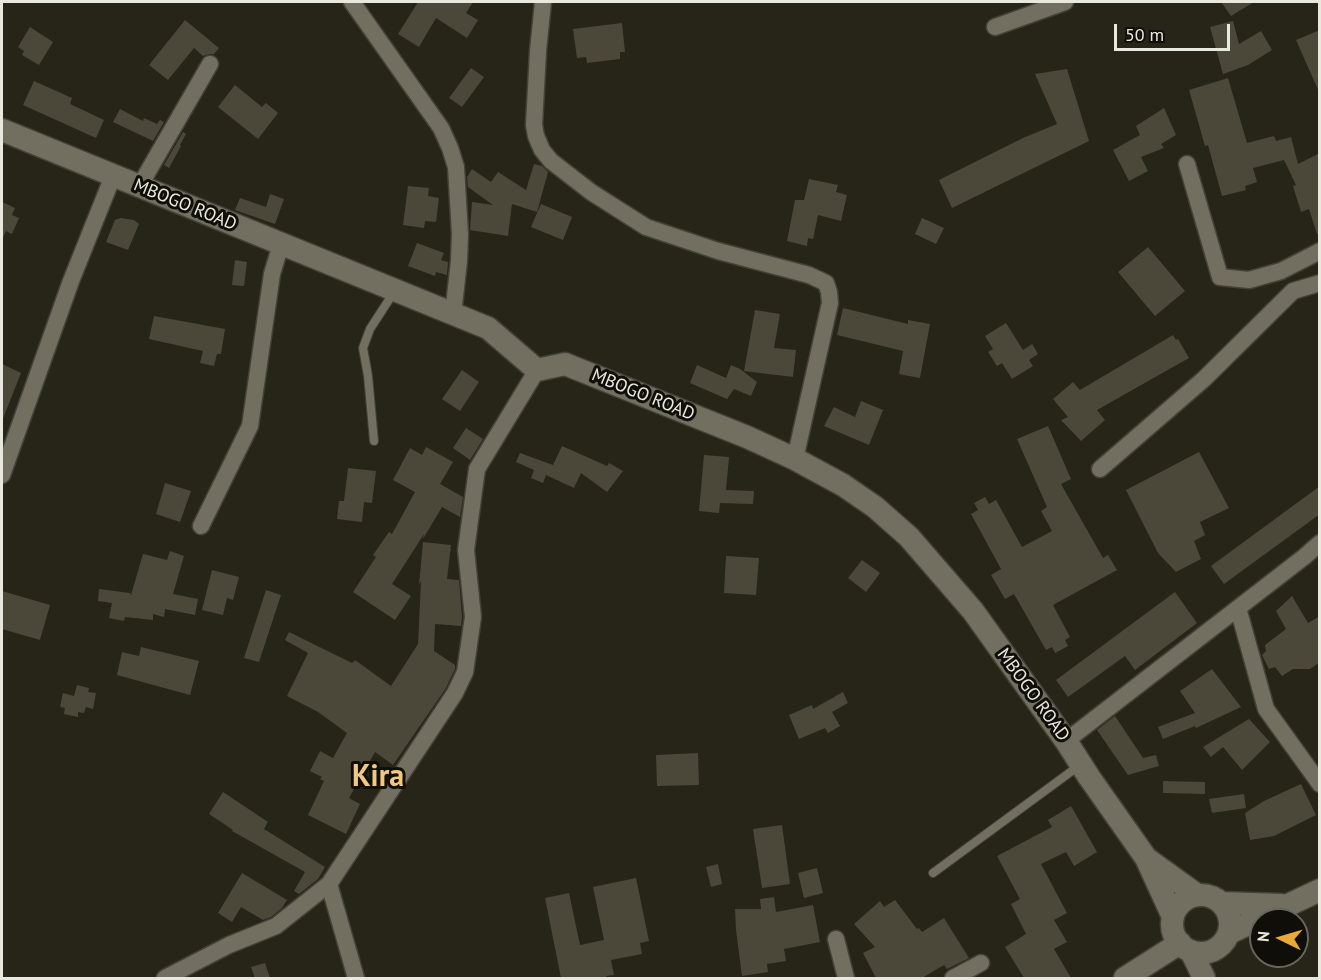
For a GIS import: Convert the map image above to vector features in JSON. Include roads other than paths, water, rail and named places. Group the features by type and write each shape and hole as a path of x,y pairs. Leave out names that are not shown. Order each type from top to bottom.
{"main road":[{"name":"MBOGO ROAD","path":"2,130 488,328 537,370 565,364 795,459 843,485 875,507 909,537 973,611 1146,858 1173,917"},
{"name":"MBOGO ROAD","path":"1146,858 1197,895"},
{"path":"1125,978 1185,947 1204,953 1286,905 1320,890"},
{"path":"1204,978 1173,931 1173,917 1178,907 1186,899 1197,895 1210,896 1222,903 1228,912 1230,922 1222,941 1212,978"},
{"path":"1222,903 1286,905"}],"street":[{"path":"352,2 441,128 450,148 456,167 460,234 453,314"},
{"path":"543,2 534,125 542,150 551,161 591,192 646,227 718,251 809,275 826,283 830,303 795,459"},
{"path":"995,27 1065,2"},
{"path":"139,187 210,64"},
{"path":"1187,164 1220,277 1249,280 1281,271 1320,251"},
{"path":"2,474 66,292 113,176"},
{"path":"201,526 250,426 272,274 281,244"},
{"path":"1100,469 1204,380 1293,291 1320,283"},
{"path":"165,978 229,945 276,926 329,884 455,693 465,672 472,617 466,550 477,469 537,370"},
{"path":"1066,741 1320,543"},
{"path":"1238,608 1266,709 1276,726 1320,784"},
{"path":"329,884 356,978"},
{"path":"837,939 846,978"},
{"path":"952,978 981,963"}],"lane":[{"path":"374,441 363,348 370,328 395,291"},
{"path":"933,873 1081,764"}],"district":[{"name":"Kira","path":"378,777"}]}
